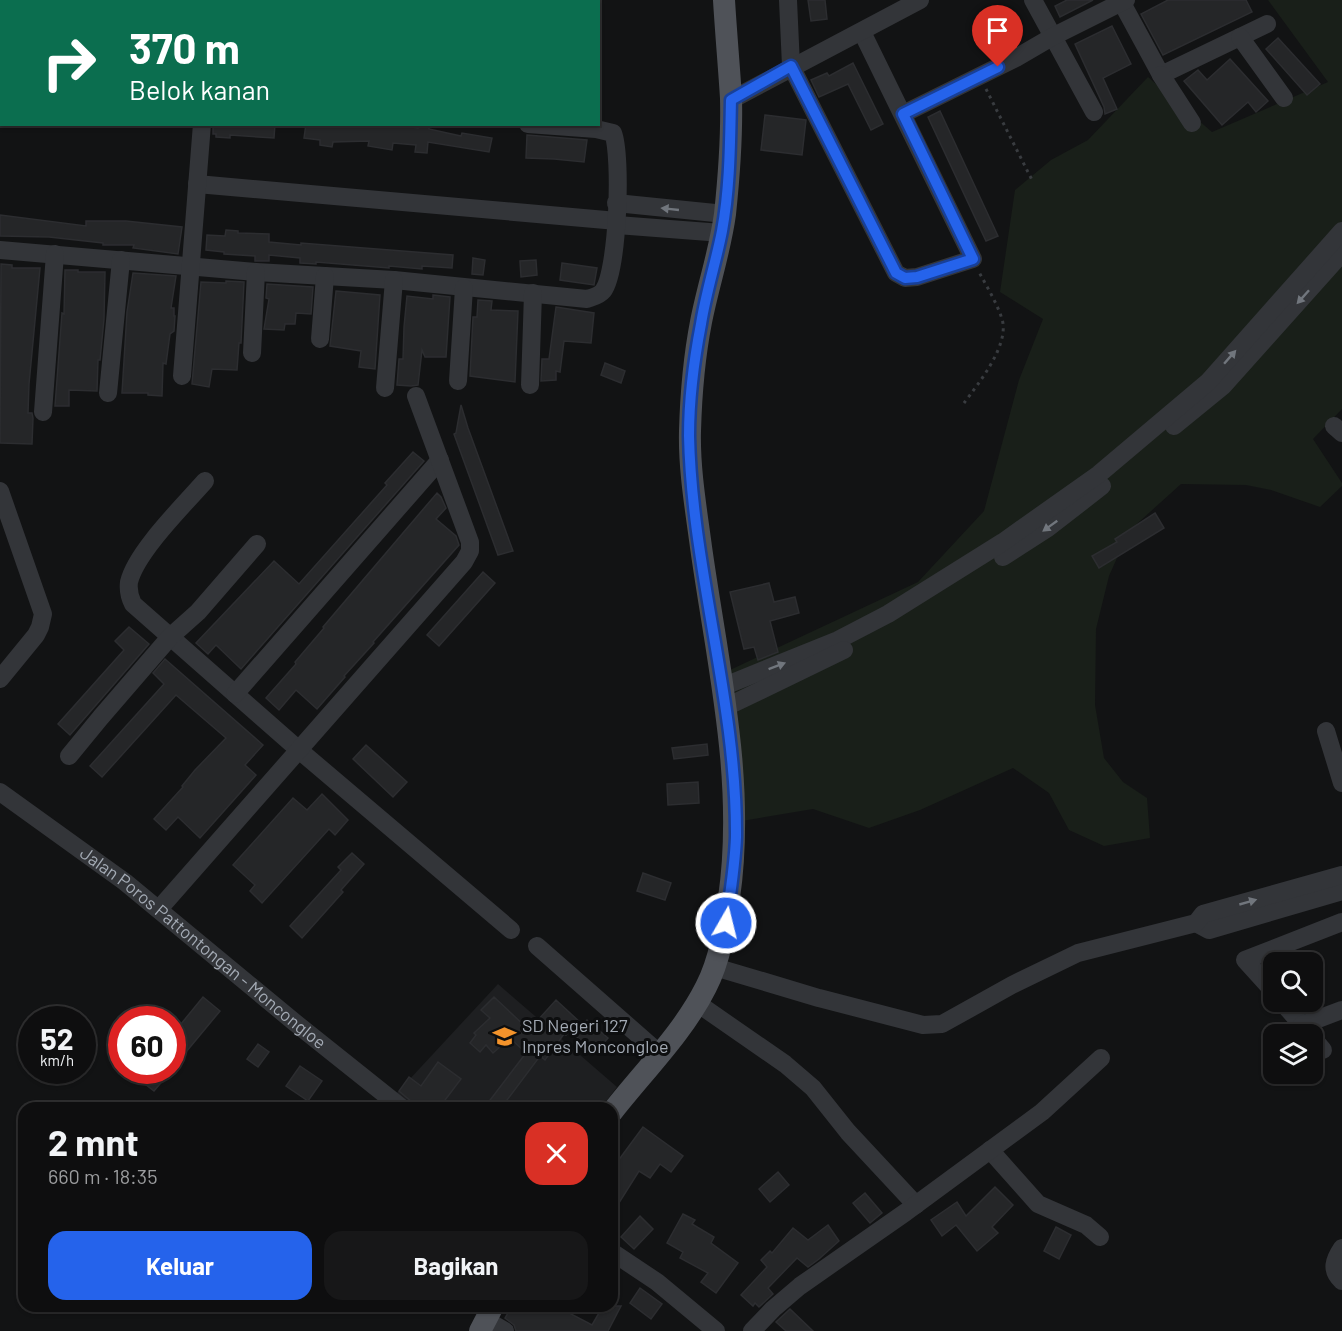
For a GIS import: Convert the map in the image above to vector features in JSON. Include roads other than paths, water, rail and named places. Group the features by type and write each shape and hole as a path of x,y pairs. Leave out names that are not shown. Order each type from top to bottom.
{"main road":[{"path":"618,1105 660,1054 707,987 715,967 726,923 736,838 732,771 697,522 689,436 696,352 723,224 729,159 731,100 724,0"}],"street":[{"path":"788,0 791,66 896,273 905,278 917,277 973,259 862,32"},
{"path":"731,100 791,66 862,32 920,0"},
{"path":"1033,0 1094,112"},
{"path":"903,114 1124,1 1161,75 1192,123"},
{"path":"1161,75 1267,24"},
{"path":"1240,37 1284,98"},
{"path":"182,375 202,126"},
{"path":"0,250 256,272 394,280 587,299 599,295 609,281 617,216 617,150 613,133 596,129 555,126"},
{"path":"197,184 723,224"},
{"path":"723,698 888,614 1003,542 1099,474 1208,382 1342,231"},
{"path":"44,412 54,254"},
{"path":"723,698 838,653 922,608 1048,528 1112,479 1223,386 1342,254"},
{"path":"108,393 121,260"},
{"path":"252,353 256,272"},
{"path":"320,339 326,276"},
{"path":"385,388 394,280"},
{"path":"458,381 464,288"},
{"path":"530,385 533,293"},
{"path":"159,909 464,562 470,551 470,542 416,396"},
{"path":"235,694 440,460"},
{"path":"205,481 144,552 130,579 128,593 132,604 511,930"},
{"path":"0,491 43,614 36,634 0,679"},
{"path":"69,756 170,637 206,603 257,544"},
{"path":"1326,731 1342,783"},
{"name":"Jalan Poros Pattontongan - Moncongloe","path":"0,792 125,882 302,1029 394,1102"},
{"path":"715,967 819,999 923,1025 942,1024 1012,985 1078,953 1196,923 1203,914 1342,875"},
{"path":"1196,923 1209,930 1342,891"},
{"path":"1284,952 1342,922"},
{"path":"537,946 660,1054"},
{"path":"1263,958 1245,960 1263,980"},
{"path":"697,1003 785,1064 813,1088 848,1132 916,1205"},
{"path":"1302,1023 1342,1010"},
{"path":"752,1331 800,1286 916,1205 1042,1112 1101,1058"},
{"path":"990,1150 1038,1204 1086,1225 1100,1238"},
{"path":"1342,1248 1334,1268 1336,1275 1342,1281"},
{"path":"618,1256 657,1282 716,1331"}],"place":[{"name":"SD Negeri 127 Inpres Moncongloe","path":"504,1036"}]}
